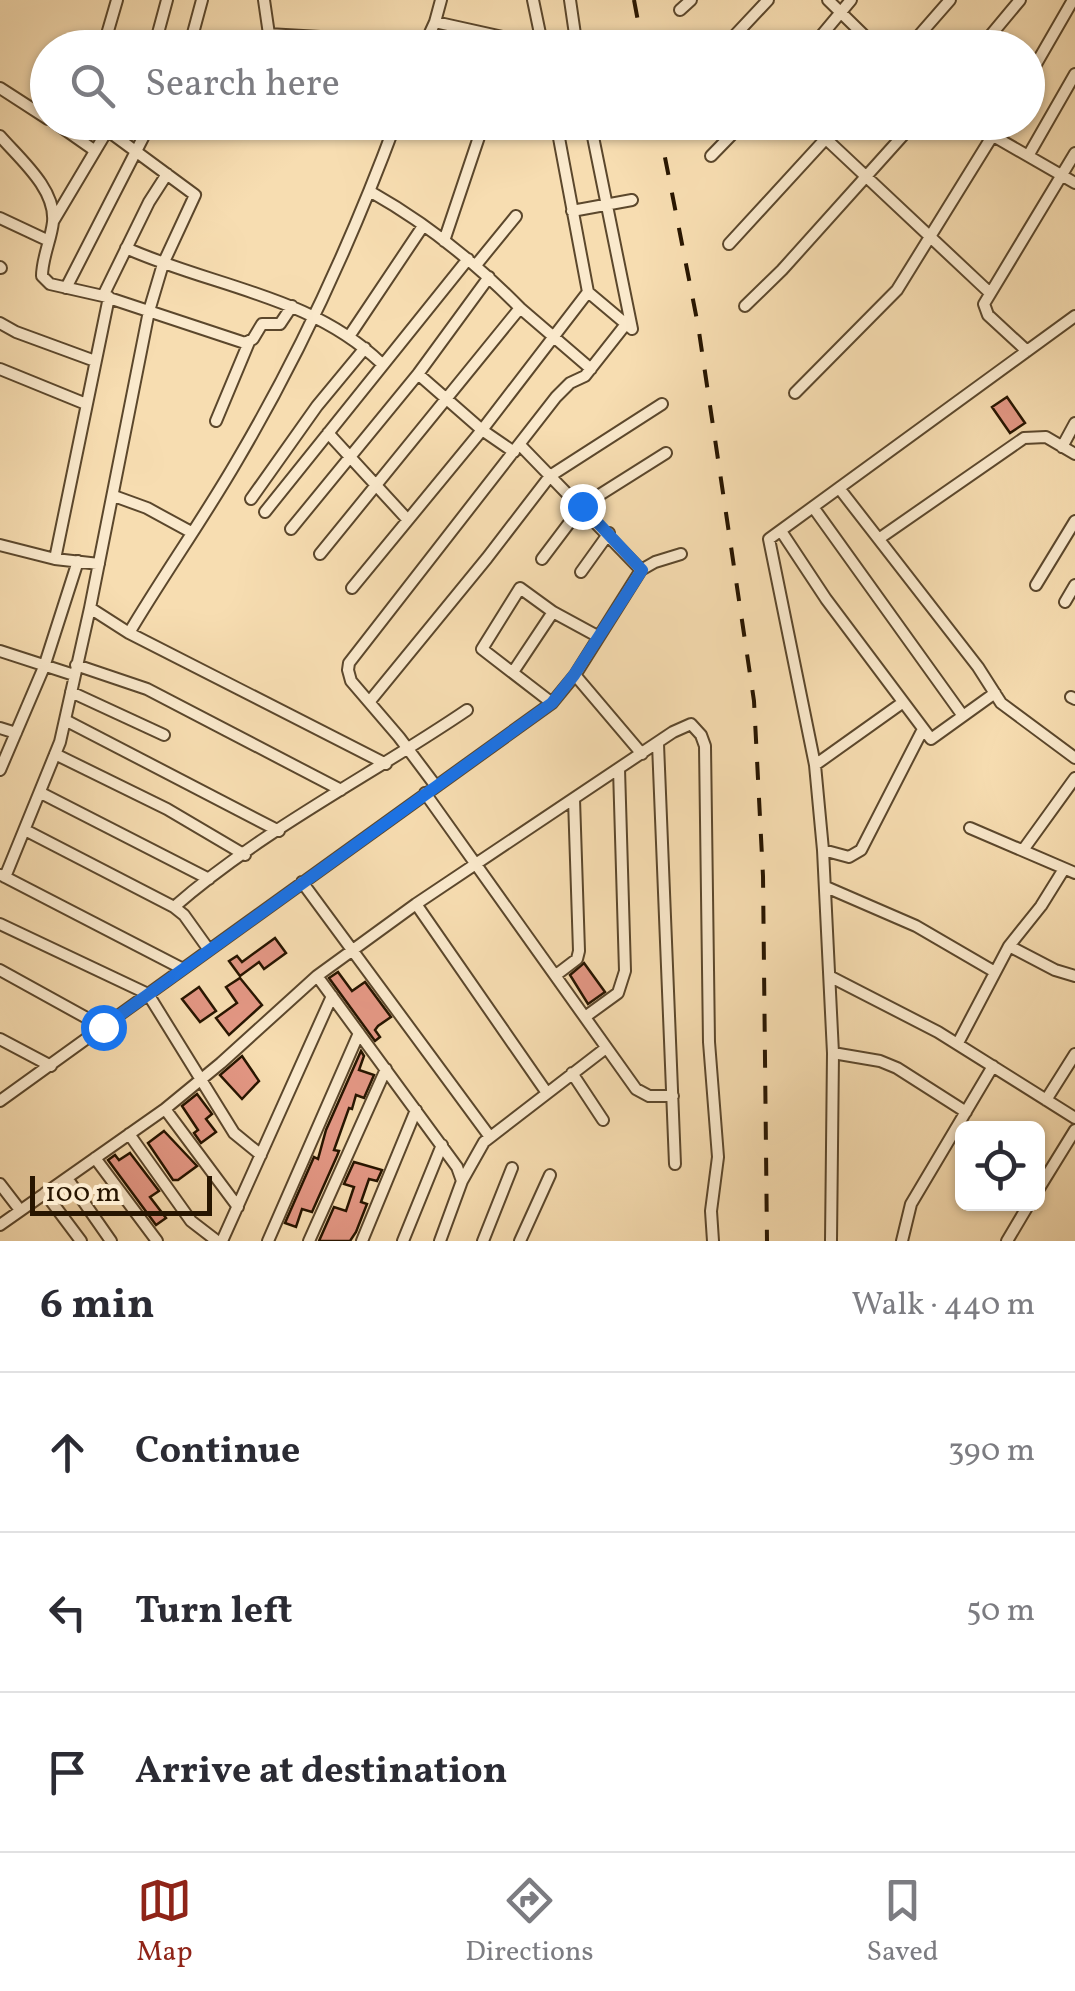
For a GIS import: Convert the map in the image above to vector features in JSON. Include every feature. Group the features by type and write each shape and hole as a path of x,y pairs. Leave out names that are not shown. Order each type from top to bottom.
{"street":[{"path":"109,30 117,0"},
{"path":"159,30 167,0"},
{"path":"194,30 202,0"},
{"path":"264,0 268,30"},
{"path":"431,30 440,0"},
{"path":"533,0 539,30"},
{"path":"570,0 574,30"},
{"path":"680,10 691,0"},
{"path":"739,30 768,0"},
{"path":"828,0 857,30"},
{"path":"825,30 851,0"},
{"path":"924,30 950,0"},
{"path":"995,30 1020,0"},
{"path":"1045,49 1074,0"},
{"path":"435,22 470,30"},
{"path":"1045,126 1075,74"},
{"path":"0,88 30,106"},
{"path":"0,136 48,197 52,224 42,276 50,284 106,296 234,342 249,342"},
{"path":"80,140 94,150"},
{"path":"52,224 101,140"},
{"path":"120,140 195,195 163,264 149,310 114,496 65,720 41,793 2,876 183,969"},
{"path":"66,288 142,140"},
{"path":"129,633 238,460 313,315 370,192 389,140"},
{"path":"444,241 478,140"},
{"path":"560,140 588,292 632,328 593,140"},
{"path":"711,156 727,140"},
{"path":"745,306 899,140"},
{"path":"795,393 880,311 932,239 991,140"},
{"path":"996,140 1075,183"},
{"path":"1028,156 1037,140"},
{"path":"729,244 825,141 990,293"},
{"path":"1026,351 985,312 984,304 1075,152"},
{"path":"55,558 106,296 126,248 166,174"},
{"path":"370,192 472,262 592,369"},
{"path":"572,210 632,200"},
{"path":"264,512 382,363 516,216"},
{"path":"0,218 49,241"},
{"path":"350,335 424,226"},
{"path":"126,248 163,264 234,283 313,315 350,335 382,363"},
{"path":"291,530 418,374 490,277"},
{"path":"352,588 482,430 588,292"},
{"path":"216,421 249,342 262,324 280,324 292,306"},
{"path":"320,554 520,308"},
{"path":"831,1241 833,1053 823,850 815,765 770,538 1075,316"},
{"path":"0,323 94,360"},
{"path":"626,324 592,369 563,389 350,663 351,681 408,750 476,863 606,1048 643,1095 673,1096"},
{"path":"251,499 317,406 365,348"},
{"path":"0,369 86,404"},
{"path":"418,374 482,430 518,448 582,506 642,570"},
{"path":"370,701 550,476 662,404"},
{"path":"1062,447 1075,423"},
{"path":"328,433 407,518"},
{"path":"880,538 1024,438 1046,437 1075,454"},
{"path":"542,559 582,506 666,454"},
{"path":"838,488 995,693 1012,712 1075,758"},
{"path":"114,496 148,508 190,532"},
{"path":"813,508 963,716"},
{"path":"1036,585 1075,520"},
{"path":"781,531 931,739 995,693"},
{"path":"581,572 608,533"},
{"path":"0,545 99,564"},
{"path":"0,1101 552,703 642,570 681,554"},
{"path":"0,770 44,667 78,561"},
{"path":"1065,602 1075,584"},
{"path":"552,703 482,649 520,588 553,612 599,637"},
{"path":"90,608 129,633 386,764"},
{"path":"513,672 553,612"},
{"path":"0,652 44,667 75,670 147,689 342,790"},
{"path":"574,675 642,754"},
{"path":"71,692 164,735"},
{"path":"815,765 902,703"},
{"path":"174,907 278,831 467,710"},
{"path":"65,720 278,831"},
{"path":"0,1225 165,1109 317,976 416,904 683,725 691,724 705,746 708,1042 718,1157 711,1210 713,1241"},
{"path":"0,728 16,733"},
{"path":"823,850 848,857 861,850 922,731"},
{"path":"658,744 675,1164"},
{"path":"55,754 166,809 245,854"},
{"path":"585,1017 618,993 624,971 619,768"},
{"path":"1023,850 1075,778"},
{"path":"41,793 209,879"},
{"path":"556,975 576,960 579,951 574,799"},
{"path":"958,1043 1009,946 1070,871 970,828"},
{"path":"25,830 174,907 209,950"},
{"path":"302,882 490,1137"},
{"path":"826,887 916,926 995,972"},
{"path":"416,904 547,1093"},
{"path":"0,924 148,994 234,1132 261,1155"},
{"path":"1009,946 1075,976"},
{"path":"0,970 103,1027"},
{"path":"317,976 442,1145 462,1180"},
{"path":"831,977 958,1043 1075,1118"},
{"path":"129,1134 198,1237 219,1241 238,1208 332,996"},
{"path":"268,1241 359,1032"},
{"path":"0,1039 51,1066"},
{"path":"440,1241 462,1180 490,1137 606,1048"},
{"path":"833,1053 897,1068 966,1112"},
{"path":"1046,1100 1075,1054"},
{"path":"902,1241 911,1204 993,1066"},
{"path":"310,1241 386,1069"},
{"path":"572,1074 603,1120"},
{"path":"165,1109 238,1208"},
{"path":"362,1241 416,1110"},
{"path":"1045,1179 1075,1130"},
{"path":"403,1241 442,1145"},
{"path":"95,1158 157,1241"},
{"path":"483,1241 512,1168"},
{"path":"520,1241 550,1175"},
{"path":"67,1178 111,1241"},
{"path":"0,1184 20,1210"},
{"path":"46,1193 81,1241"},
{"path":"1008,1241 1025,1211"}],"building":[{"path":"1007,397 1025,423 1010,433 992,407"},
{"path":"275,938 286,953 264,969 259,962 240,976 229,961 237,956 242,962"},
{"path":"584,963 605,992 588,1004 570,975"},
{"path":"338,972 352,991 365,982 391,1017 375,1030 380,1037 375,1041 329,978"},
{"path":"240,978 262,1005 229,1035 216,1018 237,1003 226,987"},
{"path":"199,987 216,1011 200,1022 182,999"},
{"path":"361,1051 364,1056 359,1070 374,1075 364,1098 356,1095 352,1109 349,1108 334,1150 339,1151 312,1212 302,1209 296,1227 285,1223 314,1157 318,1159 326,1130"},
{"path":"242,1056 259,1081 242,1099 220,1075"},
{"path":"197,1094 212,1114 206,1119 216,1132 201,1143 194,1133 198,1130 182,1106"},
{"path":"164,1131 197,1166 178,1180 173,1180 148,1143"},
{"path":"130,1153 159,1191 150,1197 166,1218 156,1225 108,1160 115,1155 119,1160"},
{"path":"354,1162 382,1170 377,1181 369,1179 361,1202 367,1204 356,1232 350,1241 319,1241 334,1207 346,1211 354,1187 344,1184"}],"railway":[{"path":"634,0 640,30"},
{"path":"662,140 698,325 754,701 763,876 767,1241"}],"route":[{"path":"103,1027 552,703 642,570 582,506"}]}
